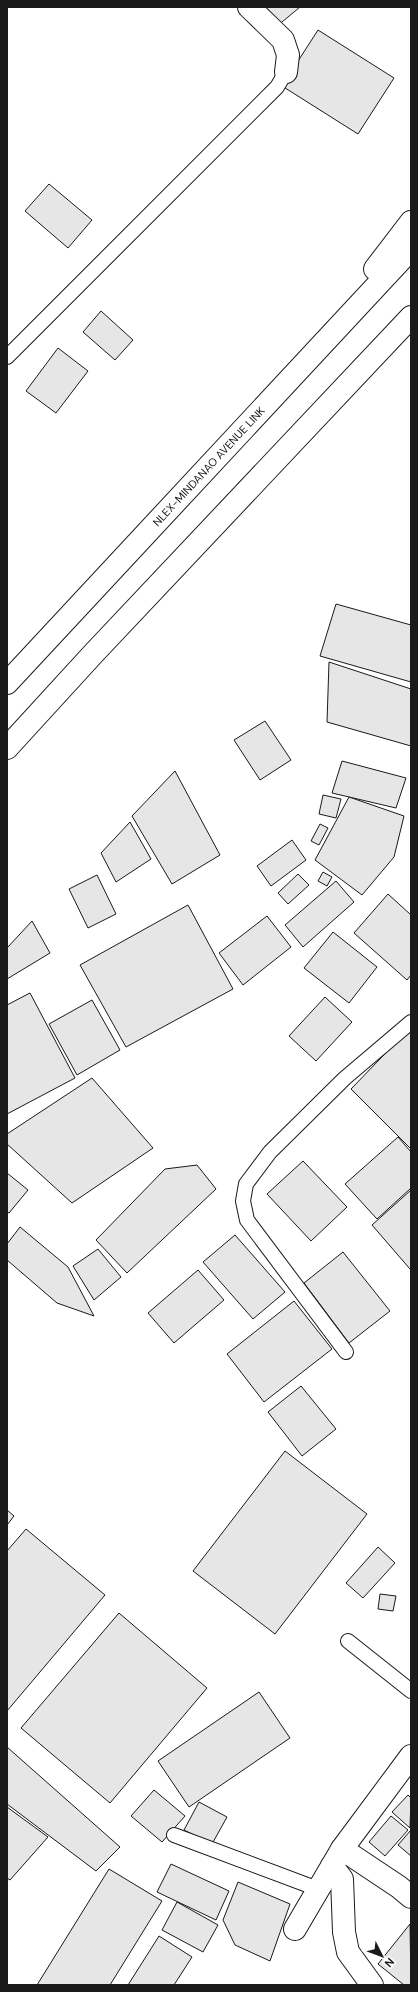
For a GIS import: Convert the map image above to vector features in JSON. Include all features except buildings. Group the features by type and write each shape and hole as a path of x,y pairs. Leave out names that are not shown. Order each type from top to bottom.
{"main road":[{"path":"249,7 283,40 288,55 286,72"},
{"path":"296,374 411,222"},
{"name":"NLEX-MINDANAO AVENUE LINK","path":"7,683 411,249"},
{"path":"7,748 93,654 411,317"},
{"path":"295,1929 337,1858 411,1756"},
{"path":"337,1858 399,1887 411,1897"},
{"path":"337,1858 342,1879 344,1932 348,1952 372,1985"}],"lane":[{"path":"7,357 277,87 286,72"},
{"path":"346,1352 247,1220 243,1201 246,1184 270,1152 334,1088 411,1022"},
{"path":"348,1641 411,1692"},
{"path":"174,1835 318,1889"}]}
